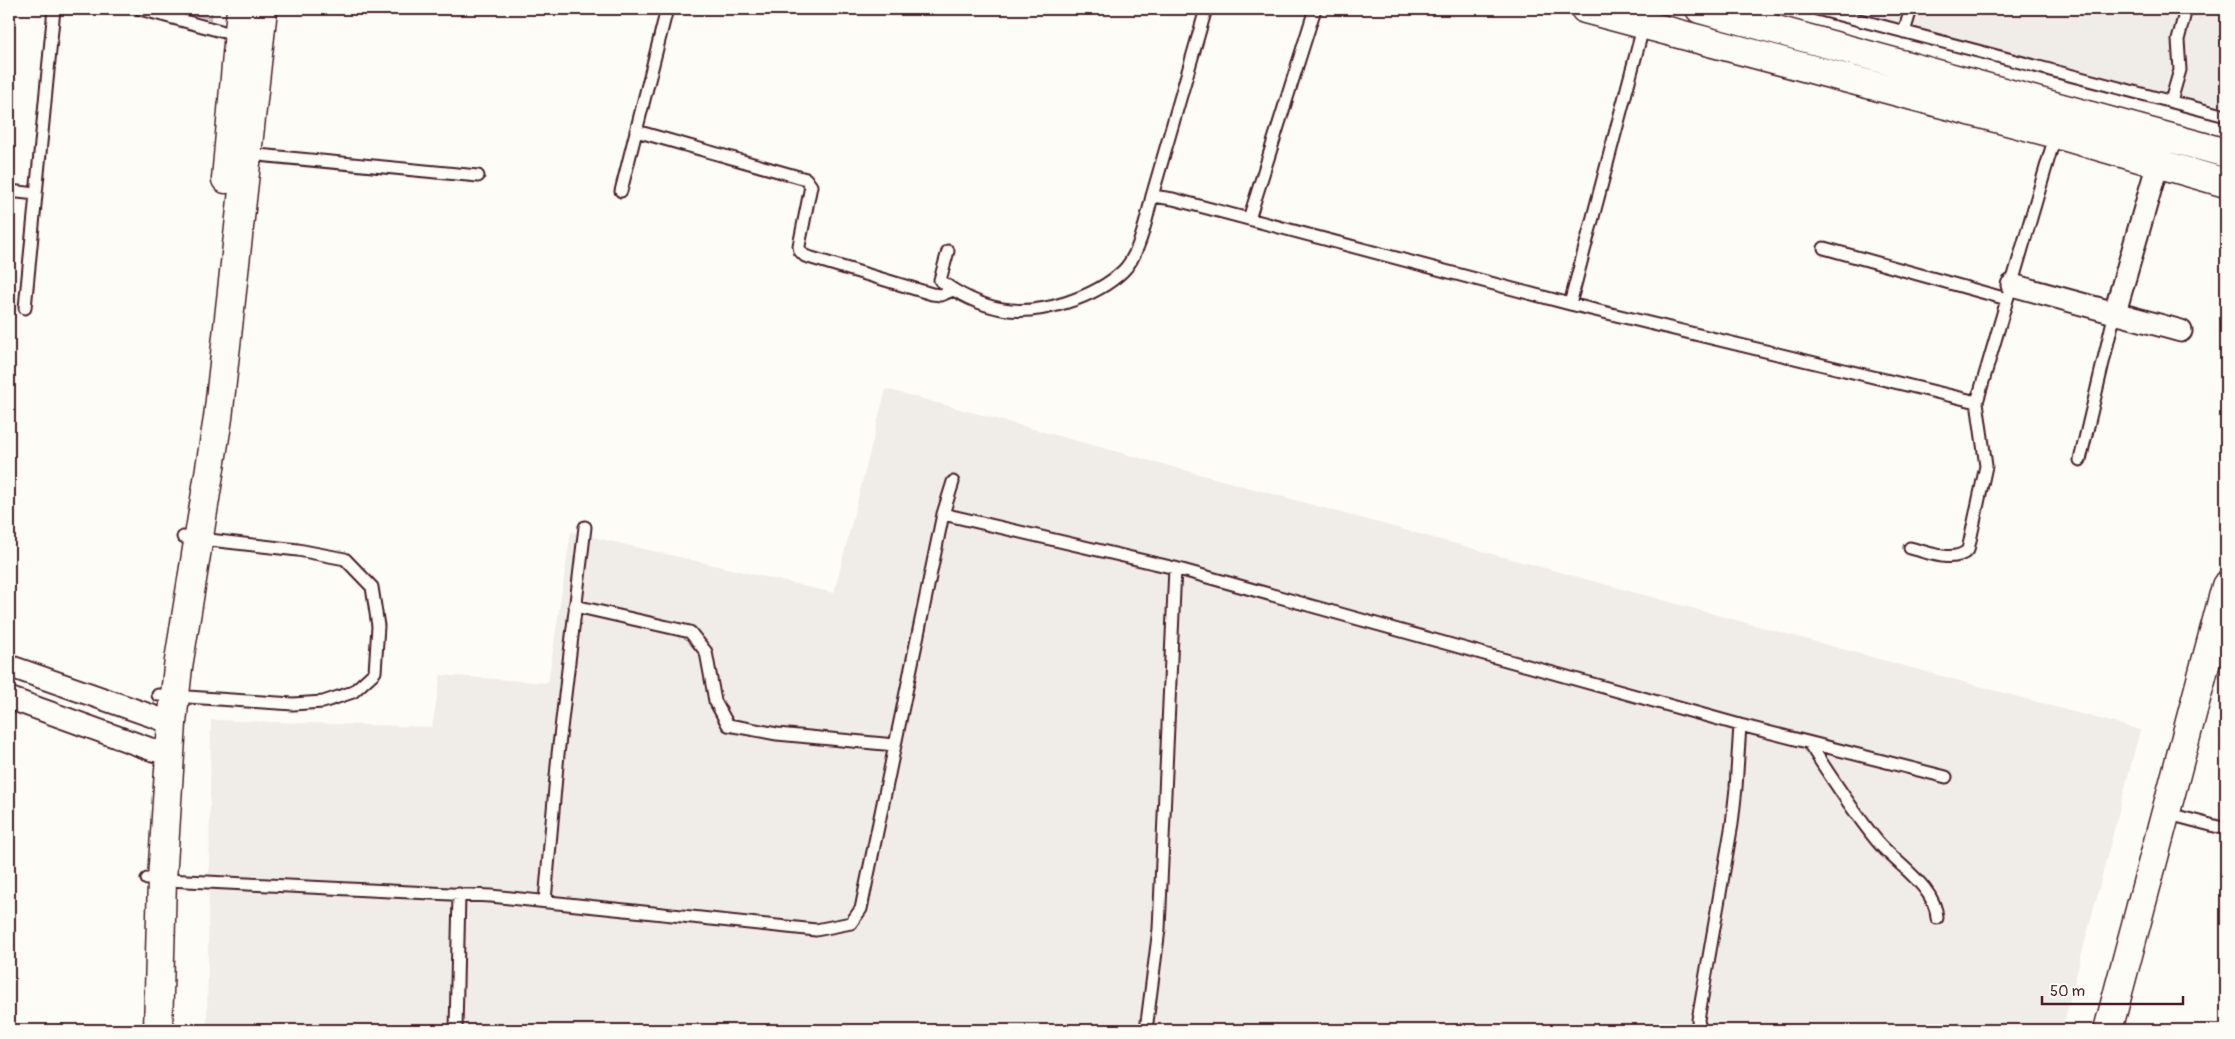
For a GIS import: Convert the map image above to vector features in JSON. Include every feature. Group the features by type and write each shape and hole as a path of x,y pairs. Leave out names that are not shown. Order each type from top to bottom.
{"street":[{"path":"191,538 218,418 247,154 249,38 241,9"},
{"path":"141,1030 155,879 165,708 191,538 249,38 263,9"},
{"path":"1585,9 1646,17 1898,92 2060,121 2166,136 2226,154"},
{"path":"1700,9 1906,65 2060,121 2159,163 2226,183"},
{"path":"1898,92 1906,65"},
{"path":"2115,312 2166,136"},
{"path":"2009,292 2115,312 2182,331"},
{"path":"2108,1030 2226,586"},
{"path":"9,666 165,708"},
{"path":"9,698 161,752"},
{"path":"155,879 158,1030"}],"lane":[{"path":"25,308 54,9"},
{"path":"140,9 249,38"},
{"path":"621,191 667,9"},
{"path":"948,250 940,280 957,294 1002,309 1038,309 1080,298 1125,270 1141,238 1206,9"},
{"path":"1249,219 1315,9"},
{"path":"1817,9 2226,116"},
{"path":"1904,32 1911,9"},
{"path":"2171,101 2180,70 2178,40 2186,9"},
{"path":"1570,304 1646,17"},
{"path":"1910,548 1954,558 1962,556 1968,550 1986,466 1977,402 2060,121"},
{"path":"636,131 806,179 811,186 799,246 800,251 805,256 932,294 941,294 953,290"},
{"path":"247,154 478,176"},
{"path":"9,191 36,194"},
{"path":"1152,196 1173,199 1570,304 1977,402"},
{"path":"1824,248 2009,292"},
{"path":"2080,460 2115,312"},
{"path":"155,879 459,894 816,930 851,923 862,909 943,514 952,482"},
{"path":"943,514 1175,568 1740,725 1946,777"},
{"path":"546,902 558,754 585,527"},
{"path":"165,708 323,702 353,692 375,672 378,626 372,588 344,559 298,550 191,538"},
{"path":"1146,1030 1159,929 1175,568"},
{"path":"575,606 690,632 706,652 715,701 728,725 777,734 895,745"},
{"path":"1700,1030 1698,1020 1732,824 1740,725"},
{"path":"1809,743 1847,801 1878,843 1925,890 1935,904 1937,918"},
{"path":"2165,813 2226,829"},
{"path":"456,1030 459,894"}],"shaded area":[{"path":"178,9 212,9 211,19"},
{"path":"1834,9 2226,9 2226,110"},
{"path":"886,389 2140,730 2062,1030 207,1030 211,720 432,727 441,675 548,683 571,532 834,593"}]}
